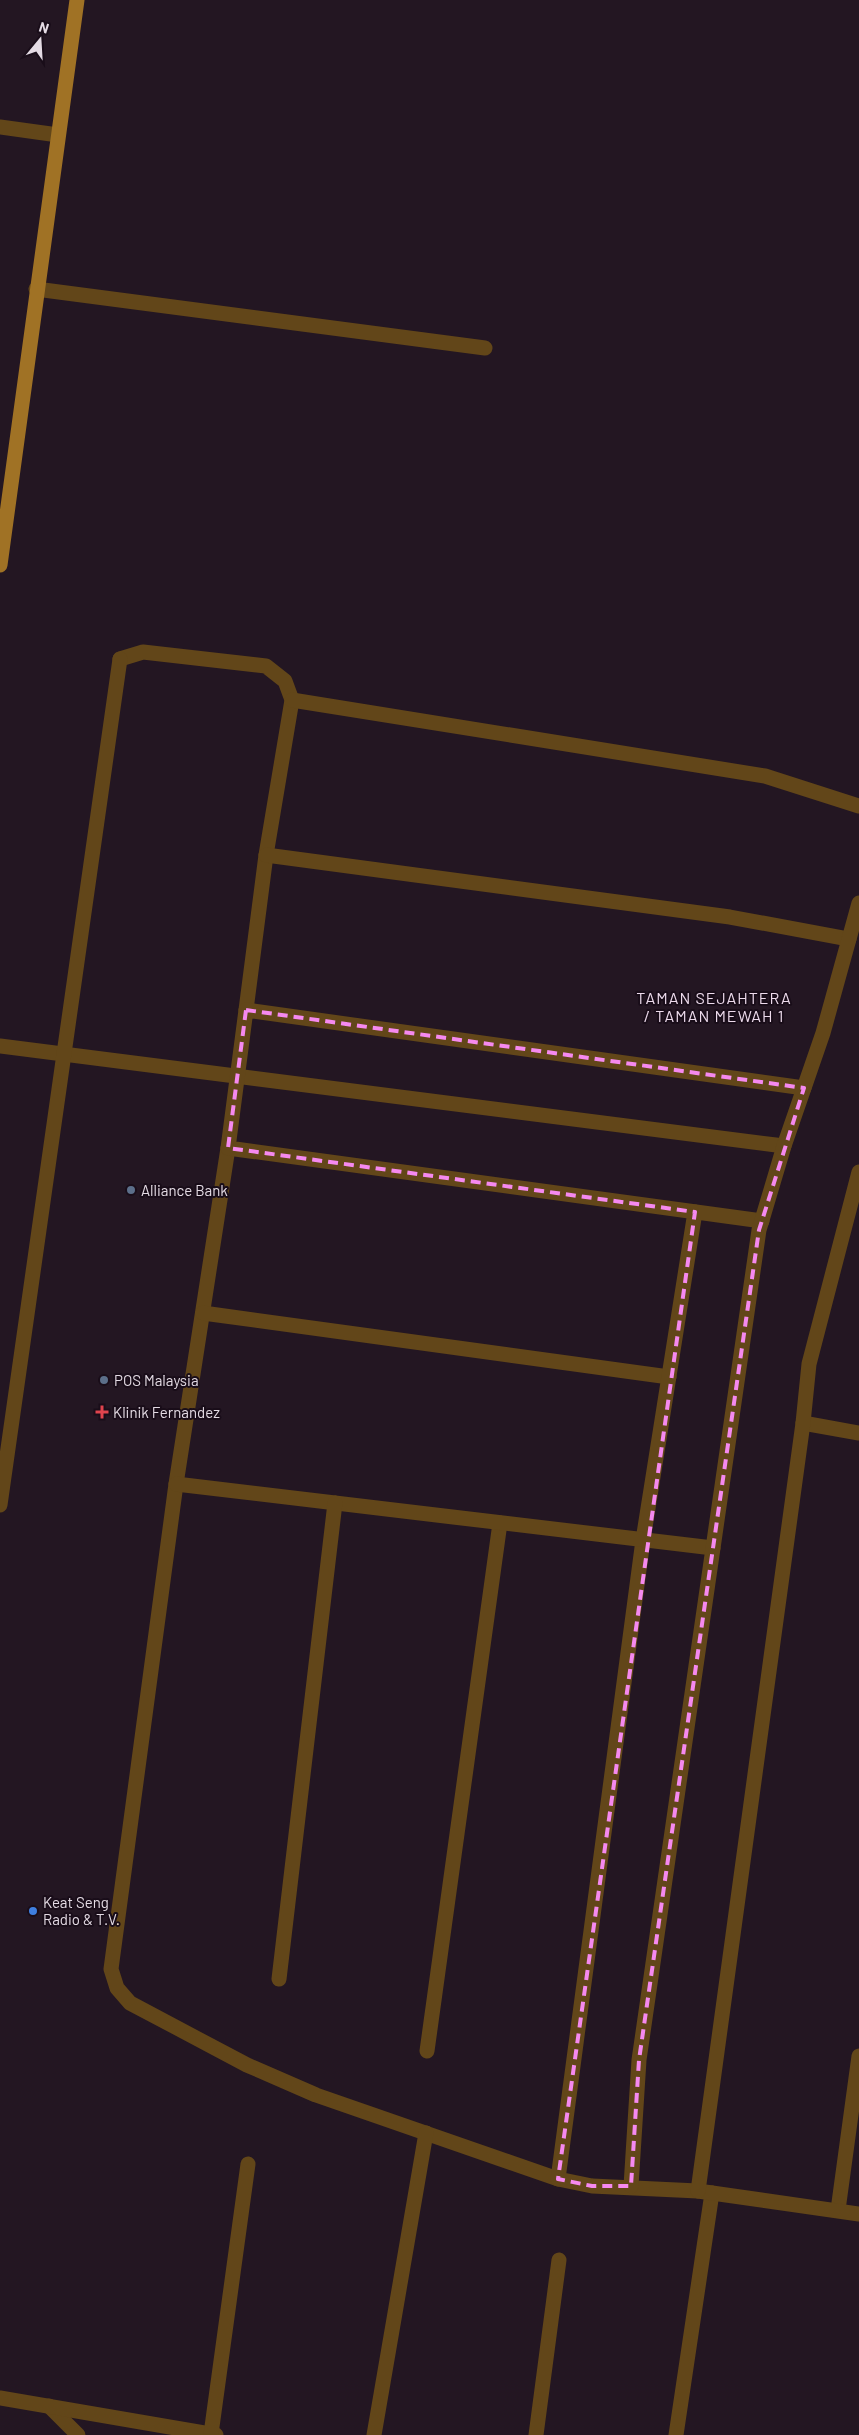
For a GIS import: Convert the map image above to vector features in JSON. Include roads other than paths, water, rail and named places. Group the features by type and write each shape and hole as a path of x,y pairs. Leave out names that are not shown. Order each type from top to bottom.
{"main road":[{"path":"0,565 36,289 77,0"}],"street":[{"path":"0,127 58,135"},
{"path":"36,289 485,348"},
{"path":"0,1505 120,658 143,652 266,666 285,681 292,700 266,855 228,1148 176,1484 111,1969 117,1988 130,2004 247,2065 316,2095 558,2179 592,2186 631,2186 705,2192 859,2214"},
{"path":"292,700 765,776 859,806"},
{"path":"266,855 730,917 849,939"},
{"path":"631,2186 640,2060 762,1221 784,1146 823,1033 859,902"},
{"path":"246,1010 804,1088"},
{"path":"0,1046 784,1146"},
{"path":"228,1148 762,1221"},
{"path":"676,2435 809,1364 859,1172"},
{"path":"558,2179 643,1540 695,1212"},
{"path":"203,1313 669,1376"},
{"path":"803,1423 859,1434"},
{"path":"176,1484 713,1548"},
{"path":"279,1979 335,1503"},
{"path":"427,2051 500,1523"},
{"path":"838,2210 859,2056"},
{"path":"374,2435 426,2133"},
{"path":"211,2434 248,2164"},
{"path":"536,2435 559,2260"},
{"path":"0,2398 216,2435"},
{"path":"49,2406 78,2435"}],"place":[{"name":"Alliance Bank","path":"131,1190"},
{"name":"POS Malaysia","path":"104,1380"},
{"name":"Klinik Fernandez","path":"102,1412"},
{"name":"Keat Seng Radio & T.V.","path":"33,1911"}],"district":[{"name":"TAMAN SEJAHTERA / TAMAN MEWAH 1","path":"714,1006"}]}
